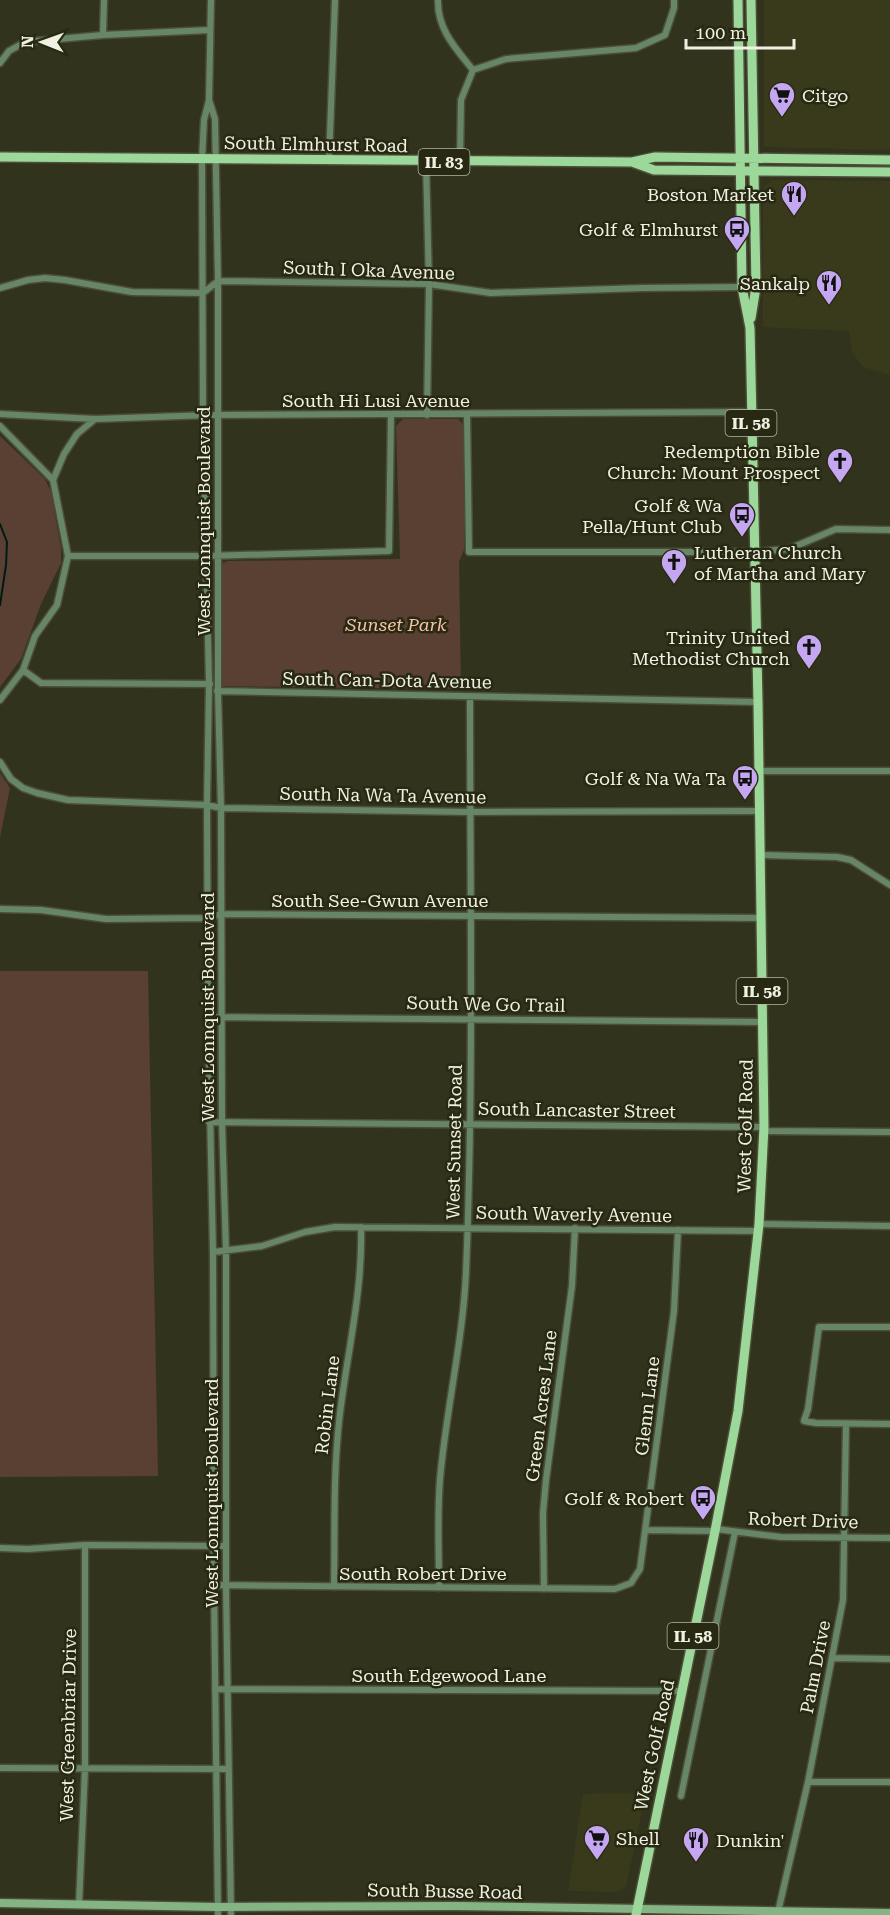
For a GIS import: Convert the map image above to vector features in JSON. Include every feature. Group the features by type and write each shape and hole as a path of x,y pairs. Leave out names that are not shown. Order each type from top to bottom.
{"main road":[{"name":"West Golf Road","path":"738,0 742,287 750,326"},
{"name":"West Golf Road","path":"637,1912 715,1530 742,1380 759,1228 764,1129 750,326 756,287 751,0"},
{"name":"South Elmhurst Road","path":"0,158 426,162 632,162 654,157 890,160"},
{"name":"South Elmhurst Road","path":"632,162 654,170 890,172"},
{"name":"South Busse Road","path":"0,1904 79,1904 218,1911 456,1906 637,1912 778,1911 854,1914 890,1912"}],"street":[{"path":"102,35 104,0"},
{"name":"West Lonnquist Boulevard","path":"211,0 209,100 204,120 202,160 203,415 208,683 208,1017 213,1252 218,1911"},
{"path":"329,161 335,0"},
{"path":"438,0 441,26 453,46 473,70"},
{"path":"460,162 461,100 473,70 506,59 636,48 665,35 674,8 674,0"},
{"path":"0,63 9,51 25,42 102,35 210,30"},
{"name":"West Lonnquist Boulevard","path":"209,100 215,119 217,160 218,692 222,1122 226,1251 226,1585 231,1911"},
{"path":"426,162 429,284 427,415"},
{"path":"0,288 45,278 132,292 203,292 218,281"},
{"name":"South I Oka Avenue","path":"218,281 429,284 491,293 742,287"},
{"name":"South Hi Lusi Avenue","path":"0,414 95,419 203,415 751,412"},
{"path":"467,414 469,552 754,552 789,549 836,529 890,530"},
{"path":"68,556 218,556 389,550 391,415"},
{"path":"53,480 64,454 77,434 95,419"},
{"path":"0,426 53,480 68,556 57,605 35,636 23,670 0,700"},
{"path":"23,670 41,683 208,683 218,692"},
{"name":"South Can-Dota Avenue","path":"218,692 758,702"},
{"name":"West Sunset Road","path":"439,1588 440,1481 466,1276 471,1019 470,696"},
{"name":"South Na Wa Ta Avenue","path":"0,762 11,779 23,788 68,800 207,805 220,808 470,812 760,811"},
{"path":"759,771 890,771"},
{"path":"760,855 844,858 851,860 890,885"},
{"name":"South See-Gwun Avenue","path":"0,909 41,910 106,919 208,918 221,914 761,918"},
{"name":"South We Go Trail","path":"208,1017 763,1022"},
{"name":"South Lancaster Street","path":"209,1122 470,1123 890,1132"},
{"name":"South Waverly Avenue","path":"213,1252 262,1246 318,1228 678,1230 890,1226"},
{"name":"Robin Lane","path":"334,1587 335,1466 339,1421 362,1261 361,1227"},
{"name":"Green Acres Lane","path":"544,1589 543,1513 572,1286 575,1228"},
{"name":"Glenn Lane","path":"631,1583 640,1569 646,1530 674,1311 678,1230"},
{"path":"890,1326 819,1328 808,1409 804,1421 890,1424"},
{"name":"Palm Drive","path":"778,1911 808,1782 843,1600 846,1424"},
{"name":"Robert Drive","path":"646,1530 715,1530 781,1537 890,1538"},
{"name":"West Golf Road","path":"681,1796 735,1532"},
{"path":"0,1548 28,1549 85,1545 226,1546"},
{"name":"West Greenbriar Drive","path":"79,1904 85,1769 85,1545"},
{"name":"South Robert Drive","path":"214,1585 615,1589 631,1583"},
{"path":"832,1658 890,1659"},
{"name":"South Edgewood Lane","path":"215,1689 682,1691"},
{"path":"0,1768 228,1769"},
{"path":"808,1782 890,1782"}],"shaded area":[{"path":"764,0 890,0 890,150 764,147"},
{"path":"772,180 890,181 890,375 863,367 852,352 849,331 763,327 763,188"},
{"path":"646,1793 626,1887 617,1892 568,1891 583,1794"}],"green space":[{"name":"Sunset Park","path":"403,419 458,419 464,425 464,550 459,562 461,689 222,686 222,564 227,561 400,559 396,426"},
{"path":"0,436 45,479 51,492 61,548 61,563 41,604 21,659 0,687"},
{"path":"0,773 10,788 0,837"},
{"path":"0,971 148,971 158,1476 0,1477"}],"waterway":[{"path":"0,524 7,542 0,605"}],"place":[{"name":"Citgo","path":"782,118"},
{"name":"Boston Market","path":"794,217"},
{"name":"Golf & Elmhurst","path":"737,252"},
{"name":"Sankalp","path":"829,306"},
{"name":"Redemption Bible Church: Mount Prospect","path":"840,484"},
{"name":"Golf & Wa Pella/Hunt Club","path":"742,538"},
{"name":"Lutheran Church of Martha and Mary","path":"674,585"},
{"name":"Trinity United Methodist Church","path":"809,670"},
{"name":"Golf & Na Wa Ta","path":"745,801"},
{"name":"Golf & Robert","path":"703,1521"},
{"name":"Shell","path":"597,1861"},
{"name":"Dunkin'","path":"696,1863"}]}
